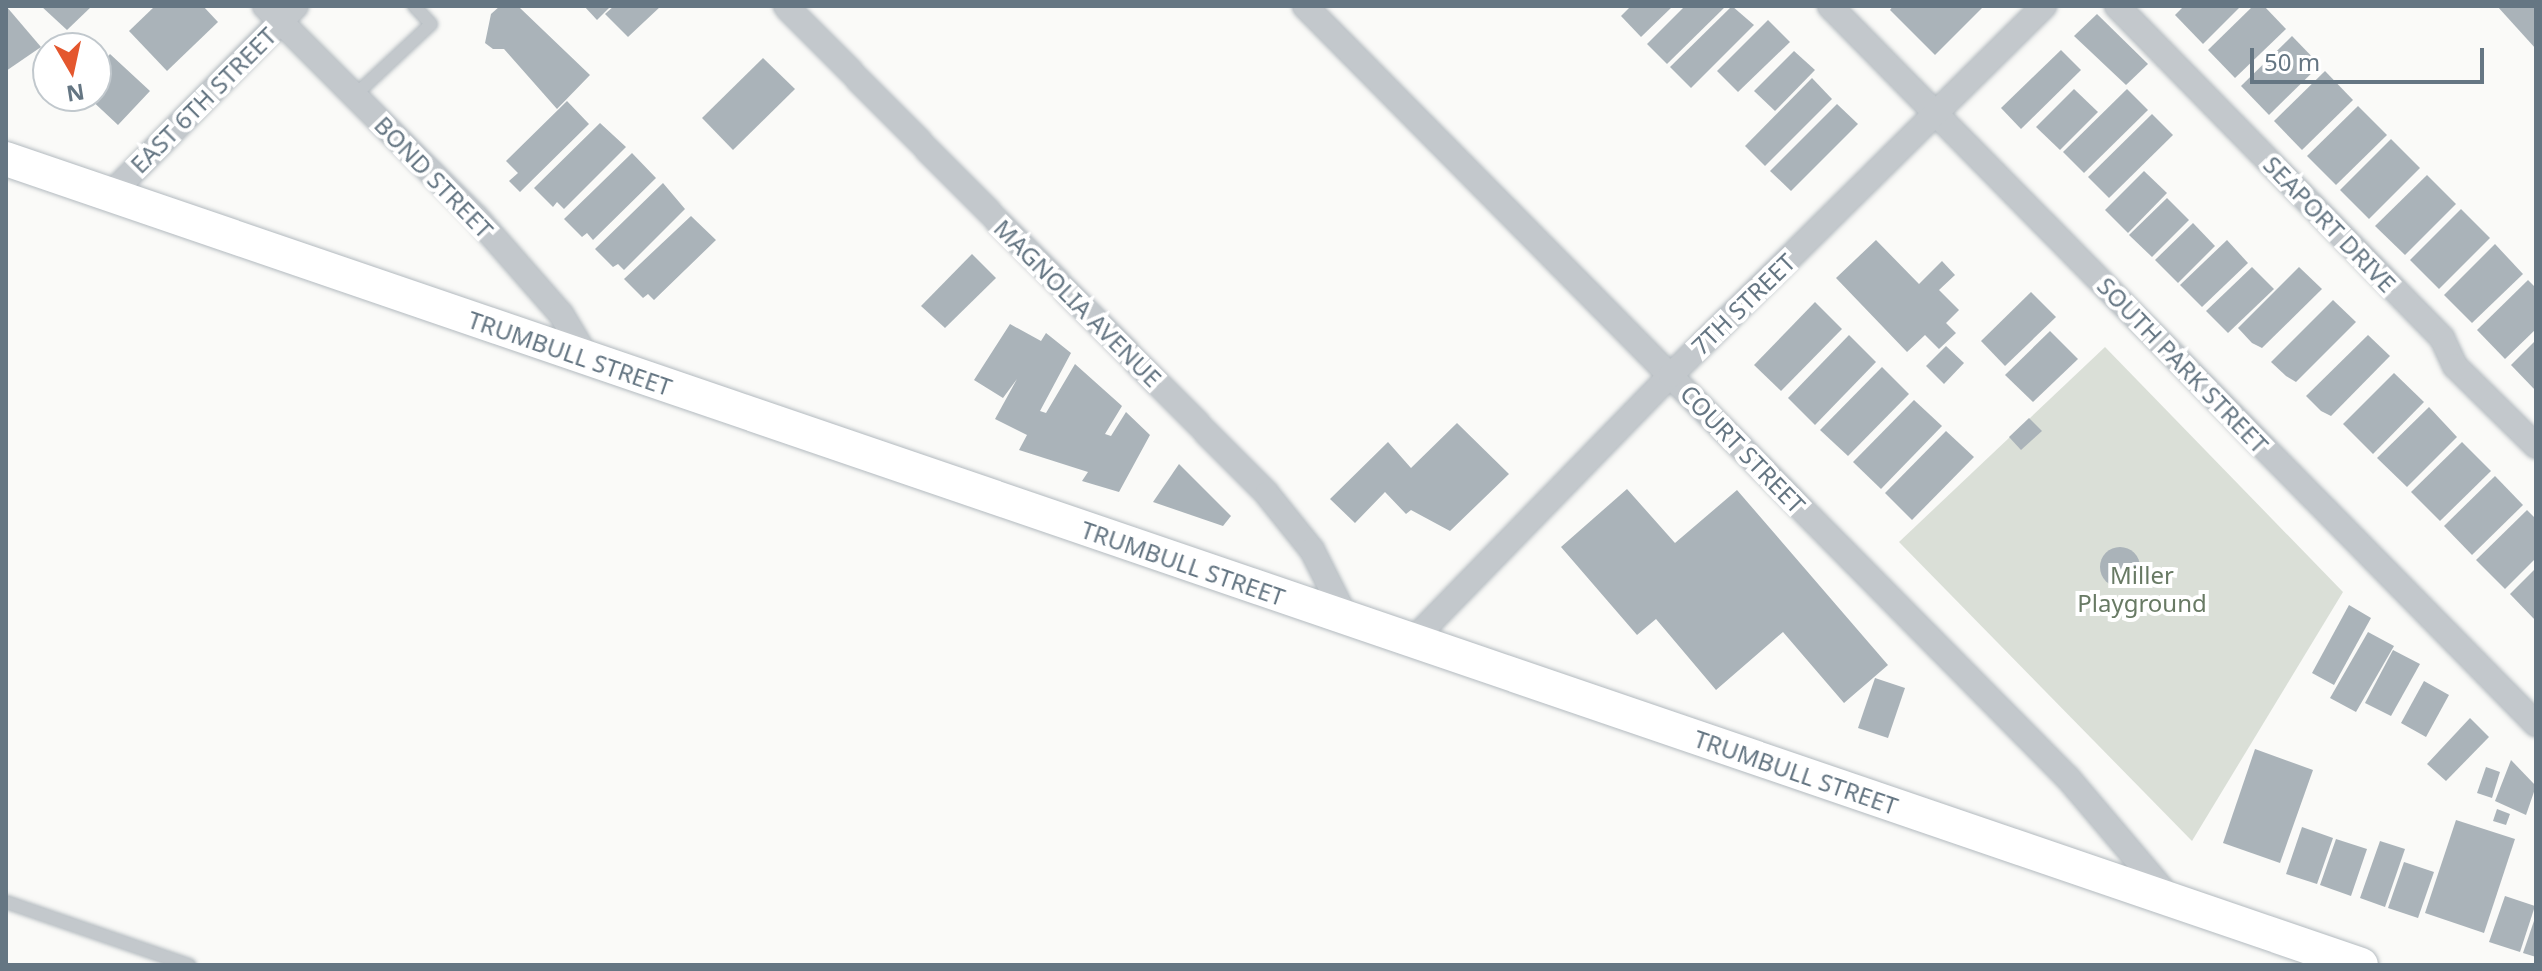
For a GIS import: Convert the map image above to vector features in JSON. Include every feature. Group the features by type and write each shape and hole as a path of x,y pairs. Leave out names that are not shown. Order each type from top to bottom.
{"street":[{"name":"MAGNOLIA AVENUE","path":"786,6 1267,494 1312,550 1346,618"},
{"name":"COURT STREET","path":"1305,6 2068,778 2171,900"},
{"name":"SOUTH PARK STREET","path":"1830,6 2536,724"},
{"name":"7TH STREET","path":"1413,640 1671,375 2044,6"},
{"name":"SEAPORT DRIVE","path":"2117,6 2442,338 2455,366 2536,446"},
{"name":"BOND STREET","path":"281,11 354,96 476,217 561,314 588,359"},
{"name":"EAST 6TH STREET","path":"110,195 281,11"},
{"name":"TRUMBULL STREET","path":"6,159 2361,965"}],"lane":[{"path":"354,96 431,24 414,6"},
{"path":"6,902 189,965"}],"green space":[{"name":"Miller Playground","path":"2105,347 2343,592 2192,841 1899,542"}],"building":[{"path":"6,6 32,36 32,53 6,71"},
{"path":"41,6 92,6 67,30"},
{"path":"155,6 203,6 218,22 167,71 129,31"},
{"path":"500,6 524,6 520,8 590,75 557,109 504,49 493,49 485,43 491,14"},
{"path":"584,6 611,6 597,20"},
{"path":"614,6 661,6 628,37 605,14"},
{"path":"1631,6 1673,6 1641,37 1621,16"},
{"path":"1685,6 1726,6 1667,64 1647,44"},
{"path":"1732,6 1754,25 1691,88 1670,67"},
{"path":"1893,6 1984,6 1935,55 1890,10"},
{"path":"2184,6 2241,6 2203,44 2175,15"},
{"path":"2253,6 2264,6 2286,29 2235,78 2208,50"},
{"path":"2497,6 2536,6 2536,49"},
{"path":"2097,14 2148,64 2126,85 2074,36"},
{"path":"1768,20 1790,42 1738,92 1717,71"},
{"path":"2292,36 2320,65 2269,115 2241,86"},
{"path":"2061,50 2081,70 2021,129 2001,108"},
{"path":"1794,51 1815,70 1775,111 1754,91"},
{"path":"112,56 150,91 118,125 104,112 112,112"},
{"path":"763,58 795,89 733,150 702,118"},
{"path":"2325,71 2353,100 2302,150 2274,121"},
{"path":"1812,78 1832,99 1765,166 1745,146"},
{"path":"2074,89 2098,112 2060,150 2036,127"},
{"path":"2127,89 2148,110 2084,173 2063,152"},
{"path":"567,101 589,124 520,192 509,181 518,173 506,161"},
{"path":"1837,104 1858,124 1791,191 1770,171"},
{"path":"2358,106 2387,135 2336,185 2307,156"},
{"path":"2152,114 2173,135 2109,198 2088,177"},
{"path":"600,123 626,147 564,209 557,202 553,207 534,188"},
{"path":"2391,139 2420,168 2369,219 2340,190"},
{"path":"632,153 656,178 593,240 587,233 582,237 564,219"},
{"path":"2144,171 2167,193 2128,233 2105,210"},
{"path":"2427,175 2456,204 2405,255 2375,226"},
{"path":"663,183 685,209 624,270 618,264 613,267 595,249"},
{"path":"2167,198 2189,220 2152,257 2129,235"},
{"path":"2461,209 2490,238 2439,289 2410,260"},
{"path":"691,216 716,240 654,300 648,294 643,298 624,279"},
{"path":"2193,223 2215,246 2178,283 2155,260"},
{"path":"1876,240 1919,284 1942,261 1955,275 1939,290 1959,310 1946,323 1956,333 1939,349 1925,335 1907,352 1836,278"},
{"path":"2227,240 2248,263 2202,307 2180,285"},
{"path":"2495,244 2523,274 2472,323 2444,295"},
{"path":"972,254 996,278 945,328 921,306"},
{"path":"2252,267 2274,289 2228,333 2206,311"},
{"path":"2299,267 2322,289 2262,348 2252,343 2238,328"},
{"path":"2528,280 2536,288 2536,329 2505,359 2477,330"},
{"path":"2031,292 2056,317 2005,366 1981,341"},
{"path":"2333,300 2356,322 2296,382 2271,362"},
{"path":"1815,302 1842,329 1781,391 1754,365"},
{"path":"1010,324 1041,341 1046,333 1071,353 1040,411 1046,413 1075,364 1122,406 1105,434 1111,436 1126,412 1150,435 1119,492 1082,481 1088,472 1019,450 1027,435 995,419 1017,379 1003,398 974,380"},
{"path":"2050,331 2078,359 2033,402 2005,375"},
{"path":"1849,335 1876,362 1815,425 1788,398"},
{"path":"2368,335 2390,356 2331,416 2321,411 2306,396"},
{"path":"2536,340 2536,391 2511,365"},
{"path":"1946,346 1964,363 1944,384 1926,366"},
{"path":"1882,367 1909,394 1848,456 1820,430"},
{"path":"2394,373 2424,402 2373,454 2343,424"},
{"path":"1914,400 1942,426 1881,489 1853,462"},
{"path":"2429,407 2457,437 2407,487 2377,458"},
{"path":"2029,418 2042,431 2021,450 2009,437"},
{"path":"1457,423 1509,474 1450,531 1411,510 1406,514 1385,492 1355,523 1330,499 1388,442 1411,468"},
{"path":"1946,431 1974,457 1912,520 1885,493"},
{"path":"2462,442 2491,471 2440,521 2411,492"},
{"path":"1179,464 1231,516 1223,526 1153,502"},
{"path":"2495,476 2523,505 2472,555 2444,526"},
{"path":"1627,489 1675,543 1737,490 1888,665 1844,703 1783,632 1716,690 1656,619 1637,635 1561,547"},
{"path":"2527,510 2536,519 2536,558 2505,589 2476,560"},
{"path":"2120,547 2134,553 2140,567 2134,581 2120,587 2106,581 2100,567 2106,553"},
{"path":"2536,568 2536,621 2510,594"},
{"path":"2349,605 2371,618 2334,685 2312,673"},
{"path":"2368,632 2394,646 2356,712 2330,698"},
{"path":"2393,650 2420,664 2391,716 2365,703"},
{"path":"1875,678 1905,688 1888,738 1858,728"},
{"path":"2424,681 2449,695 2426,737 2401,723"},
{"path":"2470,718 2489,737 2446,781 2427,764"},
{"path":"2255,749 2313,770 2280,863 2223,843"},
{"path":"2511,760 2536,786 2526,815 2495,801"},
{"path":"2486,767 2500,772 2492,798 2477,793"},
{"path":"2497,809 2510,814 2506,825 2493,821"},
{"path":"2456,820 2515,839 2484,933 2425,913"},
{"path":"2302,827 2333,838 2317,884 2286,874"},
{"path":"2336,839 2367,849 2351,896 2320,885"},
{"path":"2380,841 2405,849 2385,907 2360,898"},
{"path":"2404,862 2434,872 2418,918 2388,908"},
{"path":"2505,896 2535,906 2520,952 2489,942"},
{"path":"2536,915 2536,957 2523,953"}]}
